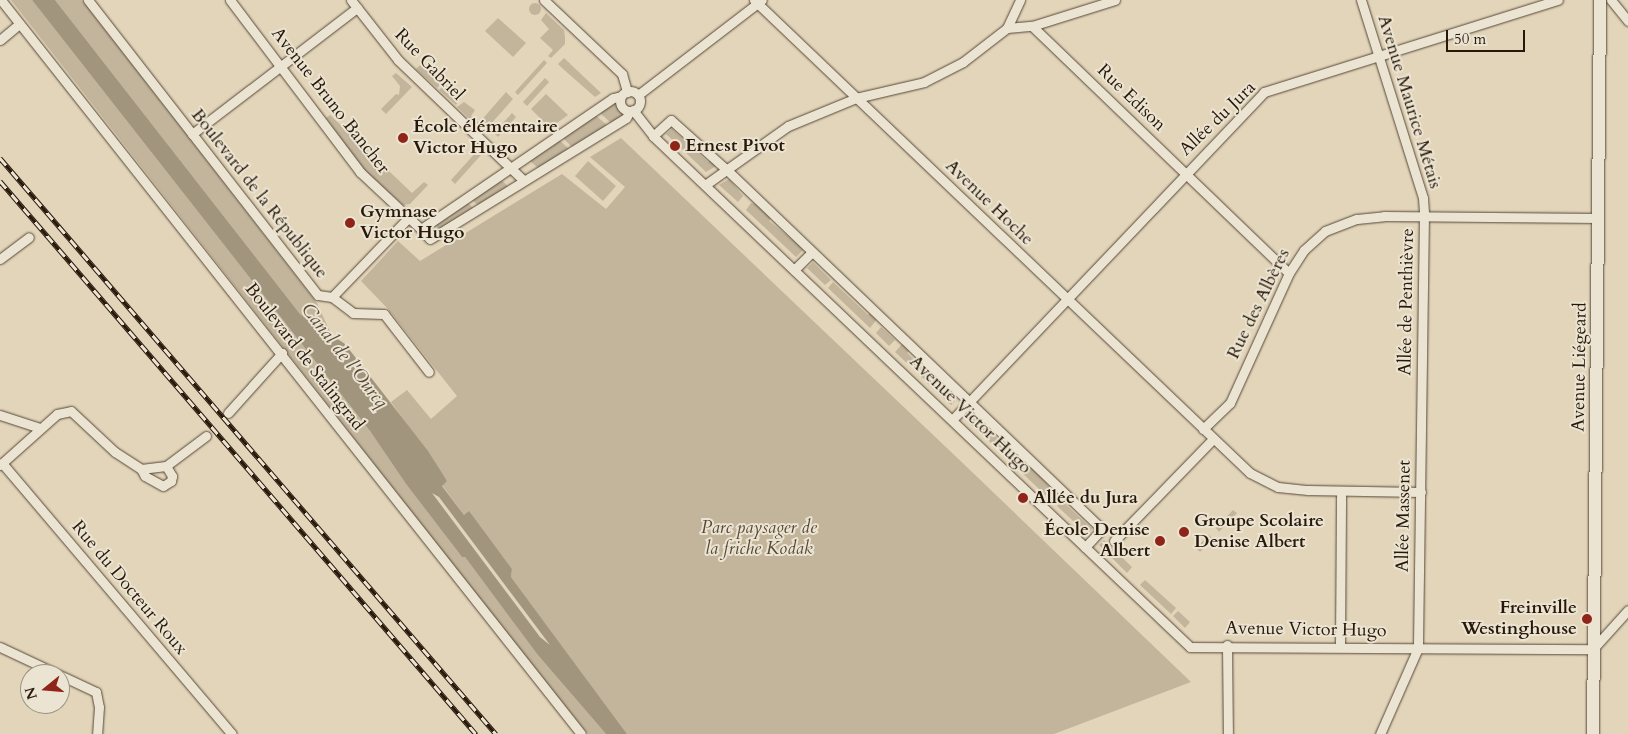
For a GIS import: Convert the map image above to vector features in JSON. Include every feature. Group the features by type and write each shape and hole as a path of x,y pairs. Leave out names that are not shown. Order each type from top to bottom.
{"street":[{"name":"Boulevard de Stalingrad","path":"1,0 282,353 581,734"},
{"name":"Boulevard de la République","path":"88,0 314,292 323,297 332,297 409,218"},
{"name":"Avenue Bruno Bancher","path":"230,0 360,172 409,218"},
{"path":"544,0 622,74 624,94"},
{"path":"705,186 788,126 856,98 896,90 940,75 1007,28 1020,0"},
{"path":"1007,28 1032,26 1115,0"},
{"name":"Avenue Maurice Métais","path":"1361,0 1423,198 1424,214"},
{"name":"Allée du Jura","path":"952,420 990,377 1264,92 1558,0"},
{"name":"Avenue Liégeard","path":"1593,734 1600,0"},
{"path":"1611,0 1628,20"},
{"path":"421,229 613,98 624,94 638,95 758,1"},
{"name":"Avenue Hoche","path":"758,1 1065,299 1250,473 1278,486 1341,491 1421,492"},
{"path":"192,134 281,66 354,4"},
{"name":"Rue Gabriel","path":"354,4 398,60 523,180"},
{"path":"0,40 19,24"},
{"name":"Rue Edison","path":"1032,26 1289,273"},
{"name":"Avenue Victor Hugo","path":"624,94 622,106 632,110 653,136 705,186 1190,646 1594,649"},
{"path":"409,218 430,238 626,118 640,103 638,95"},
{"name":"Avenue Victor Hugo","path":"653,136 671,120 727,170 967,403 1102,529 1085,547"},
{"name":"Allée de Penthièvre","path":"1422,385 1424,214 1599,218"},
{"name":"Rue des Albères","path":"1203,429 1230,403 1289,273 1304,250 1325,231 1357,219 1424,214"},
{"path":"0,259 29,237"},
{"path":"794,270 812,252"},
{"path":"332,297 353,313 384,314 429,372"},
{"path":"228,413 282,353"},
{"name":"Allée Massenet","path":"1418,648 1422,385"},
{"path":"1,464 57,414 76,413 115,452 141,469 145,476 163,486 171,482 172,476 166,466"},
{"path":"0,415 40,428"},
{"path":"141,469 166,466 206,436"},
{"path":"1114,540 1213,439"},
{"name":"Rue du Docteur Roux","path":"1,464 232,734"},
{"path":"1340,646 1341,491"},
{"path":"1594,649 1628,610"},
{"path":"1227,645 1228,734"},
{"path":"0,647 96,692 99,707 97,734"},
{"path":"1380,734 1418,648"}],"green space":[{"path":"11,0 32,0 370,431 406,484 462,557 465,557 537,654 606,734 588,734 530,663"},
{"path":"55,0 82,0 317,303 331,334 300,314"},
{"path":"535,3 541,9 535,15 529,9"},
{"path":"546,13 564,30 565,37 565,44 551,58 548,56 553,50 540,38 549,29 541,20"},
{"path":"498,18 526,43 513,57 485,31"},
{"path":"564,58 601,93 595,97 562,68 558,64"},
{"path":"544,60 547,63 518,95 515,92"},
{"path":"422,63 443,82 437,88 416,69"},
{"path":"396,73 412,87 386,114 381,109 396,94 399,95 400,86 392,76"},
{"path":"545,78 549,82 527,106 523,102"},
{"path":"445,84 460,99 456,105 439,90"},
{"path":"506,92 513,99 490,125 476,125 457,107 464,102 475,110 471,116 479,123"},
{"path":"546,94 568,115 550,128 531,109"},
{"path":"614,102 623,115 611,123 599,112"},
{"path":"512,113 516,117 498,137 494,133"},
{"path":"330,115 412,193 424,182 428,185 410,204 403,205 364,170 326,118"},
{"path":"595,115 607,125 572,147 562,137"},
{"path":"672,129 708,162 710,160 716,166 706,172 666,134"},
{"name":"Parc paysager de la friche Kodak","path":"621,138 1191,682 1054,734 627,734 511,577 512,569 469,512 464,515 442,485 447,481 391,402 407,390 431,419 457,396 388,309 361,281 398,241 420,261 562,174 606,209 625,187 590,157"},
{"path":"559,140 569,149 538,168 529,160"},
{"path":"477,151 481,155 455,184 451,180"},
{"path":"588,161 616,186 603,201 575,176"},
{"path":"501,179 508,187 478,205 471,199"},
{"path":"729,179 743,196 738,202 719,185"},
{"path":"467,202 473,208 439,229 434,224"},
{"path":"751,203 757,204 771,218 769,221 804,249 796,257 746,210"},
{"path":"813,262 831,280 825,285 807,268"},
{"path":"833,282 868,315 870,312 877,319 870,328 828,288"},
{"path":"881,327 895,340 889,346 876,333"},
{"path":"903,343 910,350 907,353 930,375 925,380 895,352"},
{"path":"932,377 955,401 951,405 927,383"},
{"path":"970,413 1005,446 1009,444 1015,451 1008,459 965,418"},
{"path":"1024,459 1060,498 1055,504 1021,472 1027,466 1022,461"},
{"path":"1062,501 1092,529 1087,534 1057,506"},
{"path":"1233,510 1237,513 1219,532 1216,528"},
{"path":"1209,535 1213,539 1200,552 1196,548"},
{"path":"1104,540 1132,567 1127,573 1099,545"},
{"path":"1145,580 1176,608 1171,614 1140,585"},
{"path":"1178,611 1190,622 1185,628 1173,616"}],"water":[{"name":"Canal de l'Ourcq","path":"32,0 55,0 300,314 345,344 428,451 447,481 442,486 464,515 469,511 512,569 511,577 627,734 606,734 537,654 465,557 462,557 406,484 370,431","holes":["432,493 439,497 550,645 540,637"]}],"railway":[{"path":"0,158 496,734"},
{"path":"0,181 476,734"}],"place":[{"name":"École élémentaire Victor Hugo","path":"403,138"},
{"name":"Ernest Pivot","path":"675,146"},
{"name":"Gymnase Victor Hugo","path":"350,223"},
{"name":"Allée du Jura","path":"1023,498"},
{"name":"Groupe Scolaire Denise Albert","path":"1184,532"},
{"name":"École Denise Albert","path":"1160,541"},
{"name":"Freinville Westinghouse","path":"1587,619"}]}
